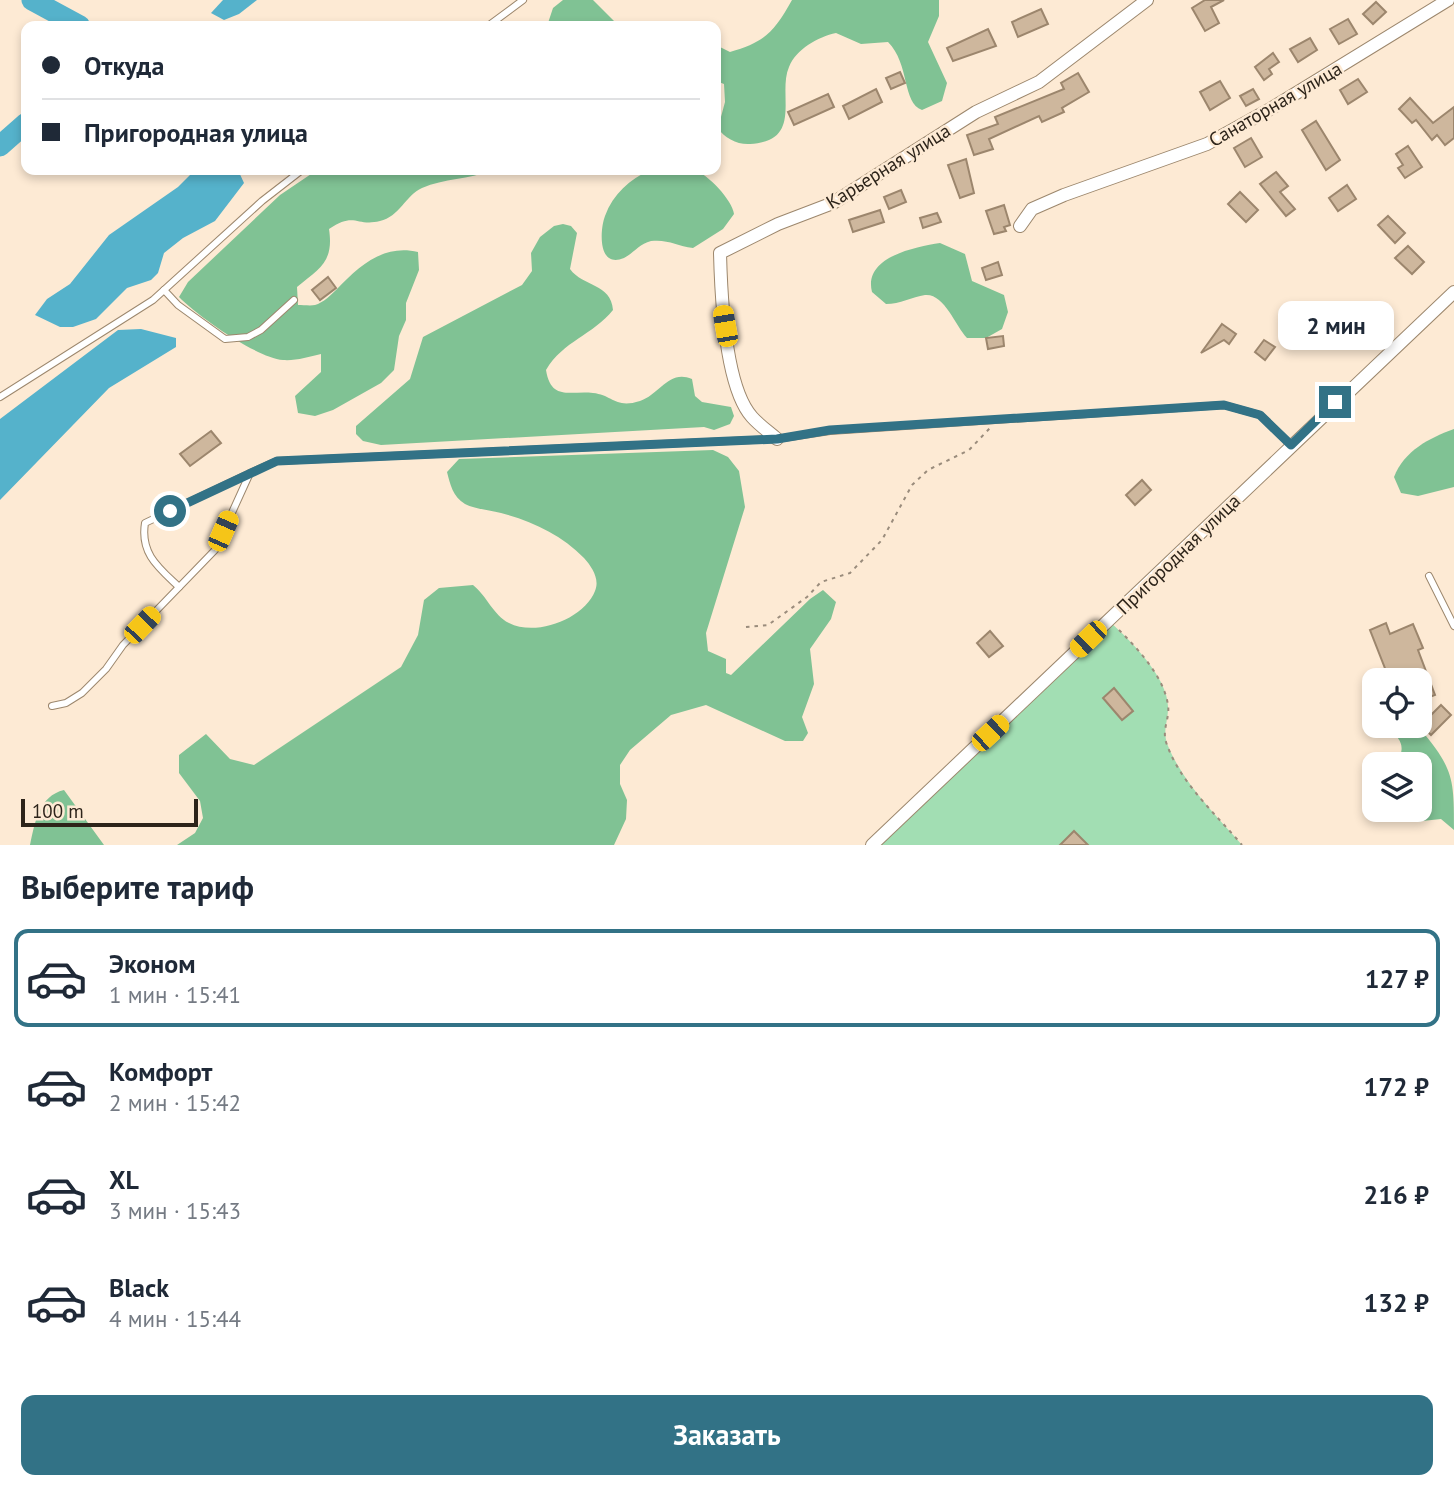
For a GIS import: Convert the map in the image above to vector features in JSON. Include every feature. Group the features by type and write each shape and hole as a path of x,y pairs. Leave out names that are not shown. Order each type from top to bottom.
{"street":[{"name":"Карьерная улица","path":"777,439 750,415 734,378 721,299 720,253 778,224 833,203 976,112 1039,82 1147,0"},
{"name":"Санаторная улица","path":"1020,226 1032,209 1133,168 1207,144 1272,108 1448,0"},
{"name":"Пригородная улица","path":"872,845 1454,292"}],"lane":[{"path":"495,21 523,0"},
{"path":"0,397 153,300 262,201 296,175"},
{"path":"164,290 178,305 225,339 248,337 261,330 294,300"},
{"path":"179,587 150,560 143,536 145,523 277,461 777,439 830,430 1224,405 1260,415 1291,445"},
{"path":"52,706 66,704 82,694 106,669 123,645 215,550 250,473"},
{"path":"1429,576 1454,626"}],"path":[{"path":"746,626 768,625 807,597 821,582 850,573 882,540 912,485 928,471 969,450 990,432 990,420"},
{"path":"1108,620 1150,666 1164,691 1168,707 1164,730 1166,743 1183,776 1242,845"}],"green space":[{"path":"563,0 593,0 614,21 549,21 553,8"},
{"path":"792,0 939,0 939,16 928,42 947,83 942,101 922,110 916,106 911,100 900,61 888,42 861,44 836,33 808,45 792,61 786,78 783,125 777,134 767,141 750,144 728,138 721,132 725,102 724,84 721,83 721,48 730,52 752,44 774,28"},
{"path":"310,175 477,175 422,188 387,219 372,222 350,220 329,229 327,257 319,269 297,287 298,305 321,302 373,258 383,254 406,250 418,252 419,270 406,303 406,320 399,336 394,370 381,383 333,410 315,416 298,413 295,396 321,372 321,354 283,360 258,352 228,335 179,297 188,282 280,195"},
{"path":"641,175 704,175 724,195 734,214 723,229 693,248 651,241 624,258 609,258 602,246 603,222 613,201 623,188"},
{"path":"554,226 571,226 577,233 570,269 575,275 602,290 611,301 613,310 553,360 546,370 552,387 563,392 593,393 619,403 632,403 647,398 677,377 684,377 692,379 695,396 702,402 731,407 734,416 730,424 714,430 704,427 381,445 363,441 356,434 356,426 410,379 423,337 522,285 532,271 531,253 540,237"},
{"path":"940,243 965,254 972,281 1004,295 1008,312 1002,329 986,338 967,338 943,304 932,296 925,295 886,304 872,292 871,280 875,270 883,262 905,251"},
{"path":"1454,429 1454,487 1418,496 1401,493 1394,477 1404,460 1427,441"},
{"path":"713,450 728,457 739,471 745,507 706,633 708,651 726,659 726,673 731,675 810,599 823,590 836,602 831,619 810,649 814,684 802,717 808,733 803,741 785,741 706,705 671,715 630,750 620,765 620,784 627,800 626,819 614,845 177,845 195,833 203,818 200,801 179,773 179,755 206,734 230,759 254,765 401,667 418,635 424,600 439,588 473,585 503,620 520,627 532,628 558,623 581,610 589,601 597,582 594,573 584,558 566,542 513,516 469,506 458,498 447,472 459,459"},
{"path":"1108,620 1146,660 1162,684 1168,708 1166,741 1175,760 1201,798 1242,845 872,845"},
{"path":"1398,738 1427,738 1440,755 1450,776 1454,830 1441,819 1432,820 1432,752 1401,752"},
{"path":"64,790 104,845 30,845 36,819 44,804 56,793"}],"water":[{"path":"223,0 257,0 239,14 224,20 211,13"},
{"path":"190,175 240,175 244,183 215,221 183,238 164,253 158,273 151,280 127,288 96,319 73,327 60,327 35,315 47,299 70,284 109,235 178,187"},
{"path":"141,329 176,338 176,347 109,388 0,500 0,419 118,330"}],"building":[{"path":"1205,0 1224,0 1211,7 1219,23 1205,31 1192,8"},
{"path":"1376,2 1386,12 1373,24 1363,14"},
{"path":"1041,9 1048,24 1018,37 1012,22"},
{"path":"1348,19 1357,34 1339,44 1330,29"},
{"path":"988,29 996,46 953,61 947,48"},
{"path":"1310,38 1317,50 1298,62 1290,49"},
{"path":"1273,53 1279,62 1269,69 1272,74 1264,80 1255,67"},
{"path":"900,72 905,83 891,89 886,78"},
{"path":"1078,73 1089,92 1062,108 1064,112 1042,122 1039,116 989,139 993,149 974,155 967,135 998,124 995,117 1064,89 1061,83"},
{"path":"1358,79 1367,92 1348,104 1340,90"},
{"path":"1220,81 1230,98 1210,110 1200,92"},
{"path":"876,89 882,102 849,119 843,106"},
{"path":"1253,89 1259,99 1246,106 1240,96"},
{"path":"828,94 834,107 794,125 788,112"},
{"path":"1410,98 1433,123 1454,107 1454,138 1445,145 1437,135 1432,140 1416,120 1412,123 1399,109"},
{"path":"1316,121 1340,160 1326,170 1302,130"},
{"path":"1251,138 1262,157 1245,167 1234,148"},
{"path":"1408,146 1422,167 1405,178 1398,168 1403,165 1396,154"},
{"path":"966,159 974,193 960,198 948,165"},
{"path":"1276,172 1288,186 1280,192 1295,209 1286,216 1260,184"},
{"path":"1347,185 1356,199 1338,211 1329,198"},
{"path":"901,190 906,202 889,209 884,197"},
{"path":"1240,192 1258,210 1246,222 1228,204"},
{"path":"1004,205 1010,225 1004,227 1006,231 994,234 986,211"},
{"path":"880,210 884,222 853,232 849,220"},
{"path":"937,213 941,222 923,228 920,218"},
{"path":"1388,216 1405,233 1395,243 1378,225"},
{"path":"1408,246 1424,262 1412,274 1395,258"},
{"path":"998,262 1002,275 986,280 982,268"},
{"path":"328,277 336,288 320,300 312,290"},
{"path":"1297,306 1309,315 1298,328 1286,318"},
{"path":"1343,306 1356,321 1342,334 1329,319"},
{"path":"1222,324 1236,334 1229,344 1224,340 1201,353"},
{"path":"1003,336 1004,346 988,349 986,338"},
{"path":"1264,340 1275,347 1265,360 1255,352"},
{"path":"211,431 221,443 190,466 180,454"},
{"path":"1142,480 1151,490 1135,505 1126,495"},
{"path":"1386,623 1390,634 1413,624 1423,648 1418,650 1425,668 1385,668 1370,630"},
{"path":"990,631 1003,646 989,657 977,643"},
{"path":"1114,688 1133,711 1122,720 1103,698"},
{"path":"1441,705 1451,715 1432,734 1432,714"},
{"path":"1074,831 1088,845 1060,845"}],"waterway":[{"path":"32,0 71,21"},
{"path":"0,146 21,127"}],"route":[{"path":"170,511 277,461 777,439 830,430 1224,405 1250,410 1260,415 1291,445 1335,402"}]}
